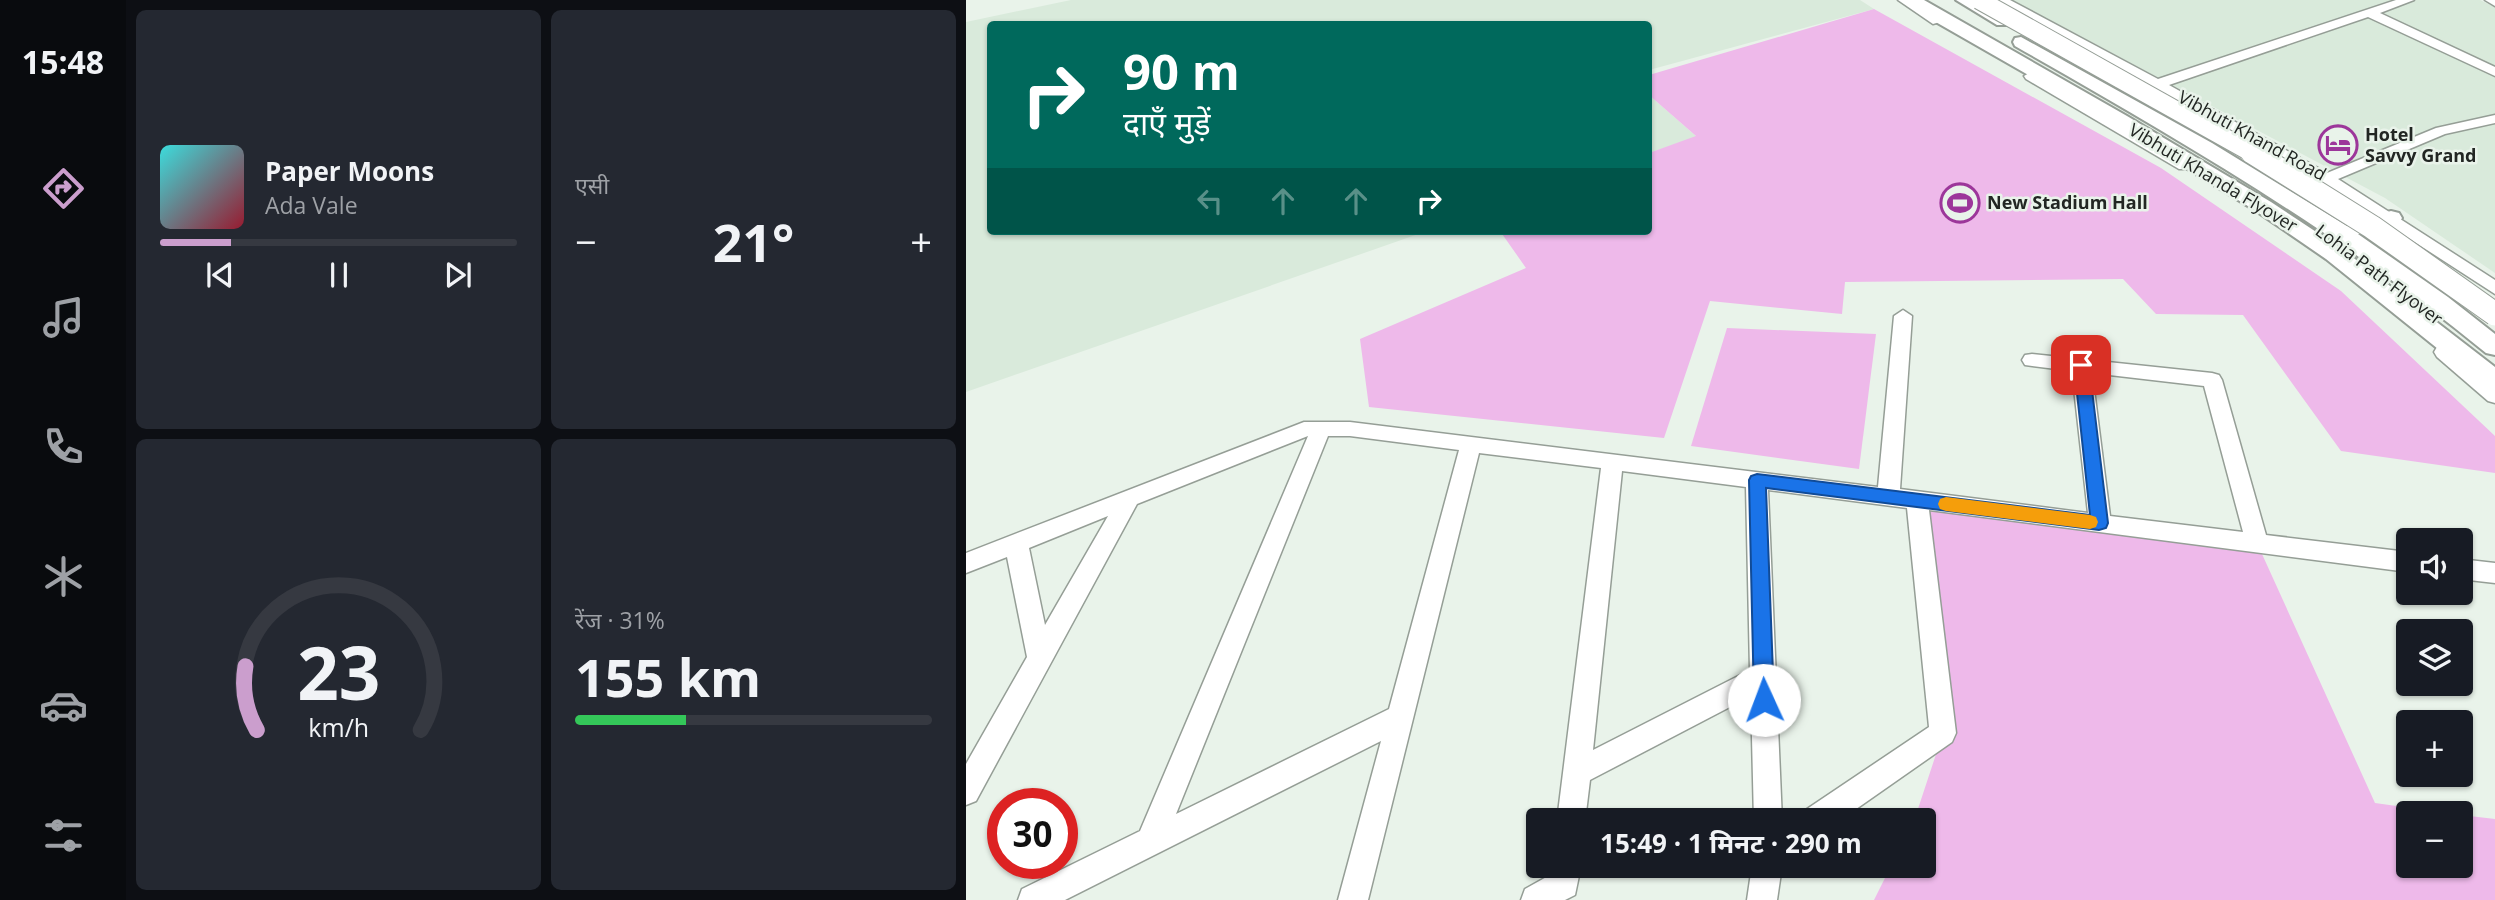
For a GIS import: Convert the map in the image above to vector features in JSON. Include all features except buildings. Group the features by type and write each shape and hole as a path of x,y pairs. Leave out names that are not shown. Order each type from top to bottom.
{"main road":[{"name":"Vibhuti Khanda Flyover","path":"1915,0 1926,10 2148,137 2311,238 2366,277 2495,380"},
{"name":"Lohia Path Flyover","path":"1931,0 2267,189 2376,269 2467,341 2495,368"},
{"name":"Lohia Path Flyover","path":"1947,0 2399,270 2495,347"},
{"name":"Lohia Path Flyover","path":"1964,0 2299,190 2358,227 2495,329"},
{"name":"Lohia Path Flyover","path":"1979,0 2192,118 2362,219 2424,260 2495,314"},
{"path":"2358,227 2391,218"}],"street":[{"path":"1904,0 2273,221 2372,293 2495,396"},
{"name":"Vibhuti Khand Road","path":"2001,0 2327,178 2434,244 2495,288"},
{"path":"2130,94 2408,0"},
{"path":"2369,13 2495,72"},
{"path":"2299,190 2441,131 2495,119"},
{"path":"1888,497 1903,316"},
{"path":"2032,360 2212,380 2257,543"},
{"path":"2081,365 2099,523"},
{"path":"966,563 1304,429 1350,429 2396,560"},
{"path":"1151,841 1321,429"},
{"path":"1353,900 1471,444"},
{"path":"1573,808 1612,462"},
{"path":"1757,480 1768,808"},
{"path":"966,792 1130,497"},
{"path":"1833,808 1943,733 1917,500"},
{"path":"1016,543 1040,658"},
{"path":"2473,570 2495,573"},
{"path":"1577,772 1764,676"},
{"path":"1033,900 1401,717"},
{"path":"1536,900 1564,884 1565,878"},
{"path":"1762,900 1765,878"}],"shaded area":[{"path":"1071,0 1860,0 1874,9 1652,69 1652,21 987,21 987,235 1416,235 966,392 966,22"},
{"path":"2012,0 2480,0 2495,7 2495,273 2385,198"},
{"path":"1874,9 2161,168 2341,291 2495,436 2495,473 2341,451 2243,315 2156,314 2123,279 1845,282 1842,314 1710,301 1664,438 1369,407 1360,339 1526,268 1503,235 1652,235 1652,152 1696,136 1652,98 1652,74"},
{"path":"1652,98 1697,137 1652,152"},
{"path":"1727,328 1876,334 1859,469 1691,446"},
{"path":"1917,500 2257,543 2375,803 2396,806 2396,878 2473,878 2473,816 2495,819 2495,900 1874,900 1885,878 1936,878 1936,808 1918,808 1943,733"}],"slow traffic":[{"path":"1946,504 2090,522"}],"place":[{"name":"Hotel Savvy Grand","path":"2338,145"},
{"name":"New Stadium Hall","path":"1960,203"}],"route":[{"path":"1764,700 1757,480 2099,523 2081,365"}]}
